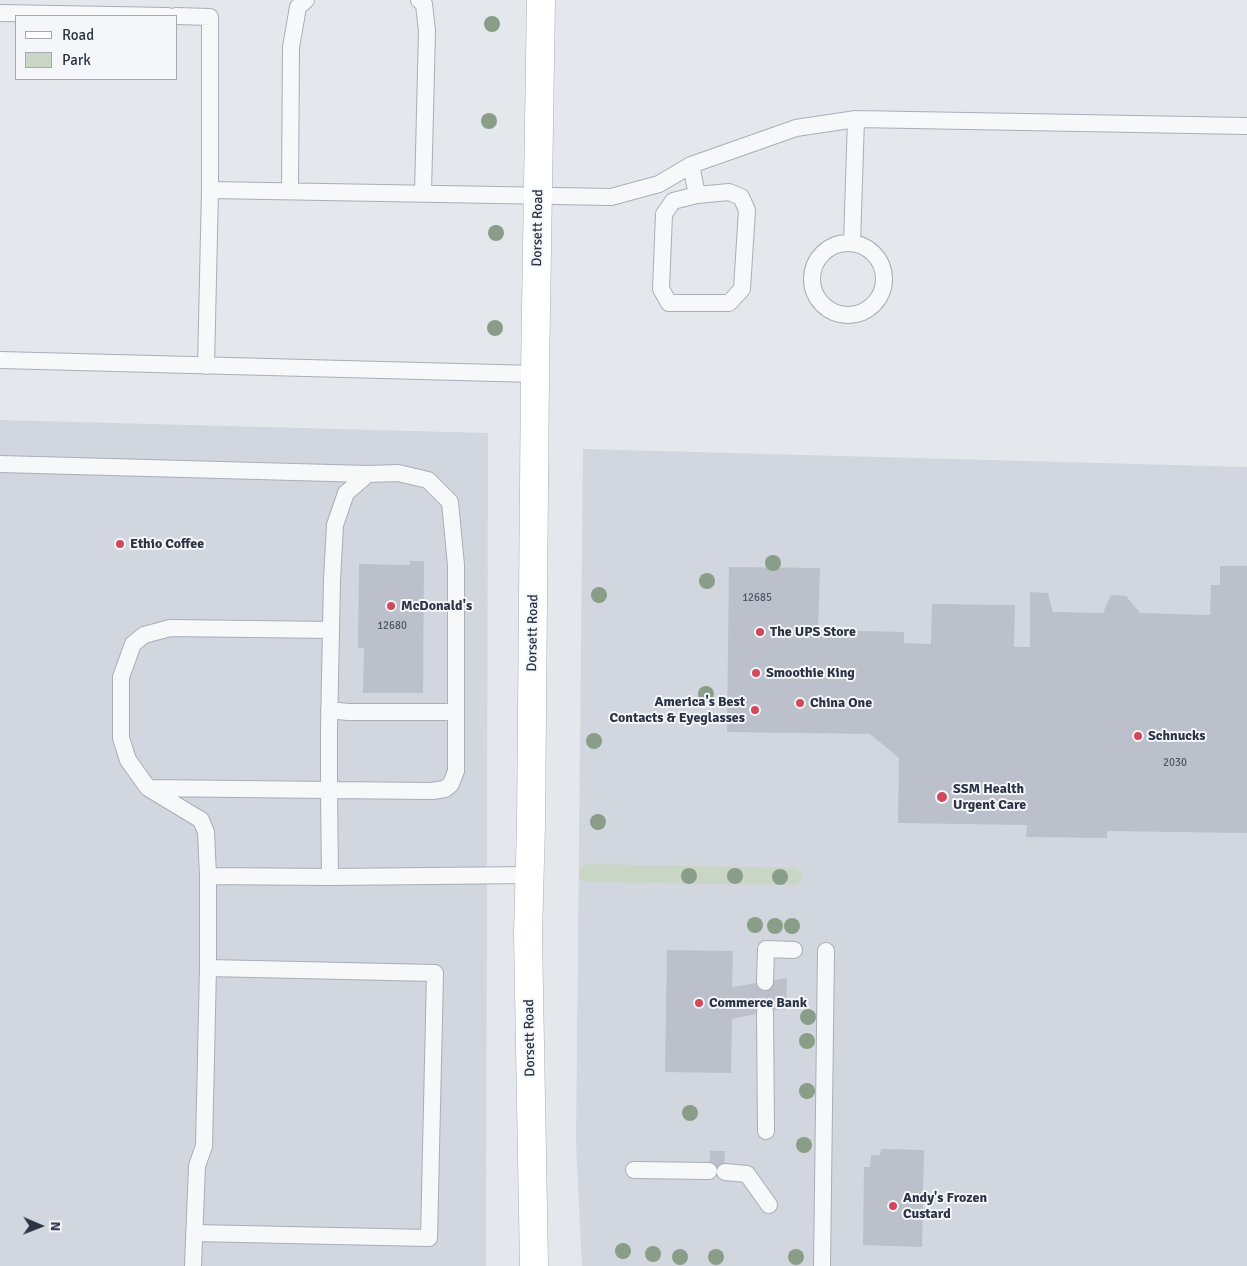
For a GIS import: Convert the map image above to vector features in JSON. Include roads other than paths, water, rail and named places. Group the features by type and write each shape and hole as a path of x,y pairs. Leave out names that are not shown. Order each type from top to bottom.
{"main road":[{"name":"Dorsett Road","path":"534,1266 528,934 542,0"}],"lane":[{"path":"290,191 291,47 298,8 306,0"},
{"path":"419,0 424,4 427,32 423,193"},
{"path":"0,13 112,15"},
{"path":"178,16 210,17 210,190 206,366"},
{"path":"210,190 611,197 659,184 691,165 796,128 856,119 1247,126"},
{"path":"852,243 856,119"},
{"path":"691,165 697,195"},
{"path":"729,192 741,197 747,210 742,289 729,303 668,303 661,289 664,214 673,201 697,195 729,192"},
{"path":"852,243 863,246 873,252 880,261 884,272 884,283 878,299 866,311 854,315 842,315 831,311 821,303 815,292 812,280 814,268 820,257 828,249 840,244 852,243"},
{"path":"0,360 535,374"},
{"path":"0,464 368,474 398,473 428,480 450,502 456,565 456,771 451,784 445,789 432,791 148,788"},
{"path":"330,877 331,630 335,525 346,493 368,474"},
{"path":"193,1266 197,1166 204,1146 208,968 206,832 201,820 148,788 128,760 122,738 121,678 133,644 144,635 170,628 331,630"},
{"path":"330,710 348,712 456,712"},
{"path":"208,876 530,875"},
{"path":"765,982 766,949 794,950"},
{"path":"822,1266 826,951"},
{"path":"194,1233 429,1238 435,973 208,968"},
{"path":"765,1012 766,1131"},
{"path":"634,1170 717,1171 747,1174 769,1205"}],"place":[{"name":"Ethio Coffee","path":"120,544"},
{"name":"McDonald's","path":"391,606"},
{"name":"The UPS Store","path":"760,632"},
{"name":"Smoothie King","path":"756,673"},
{"name":"China One","path":"800,703"},
{"name":"America's Best Contacts & Eyeglasses","path":"755,710"},
{"name":"Schnucks","path":"1138,736"},
{"name":"SSM Health Urgent Care","path":"942,797"},
{"name":"Commerce Bank","path":"699,1003"},
{"name":"Andy's Frozen Custard","path":"893,1206"}]}
